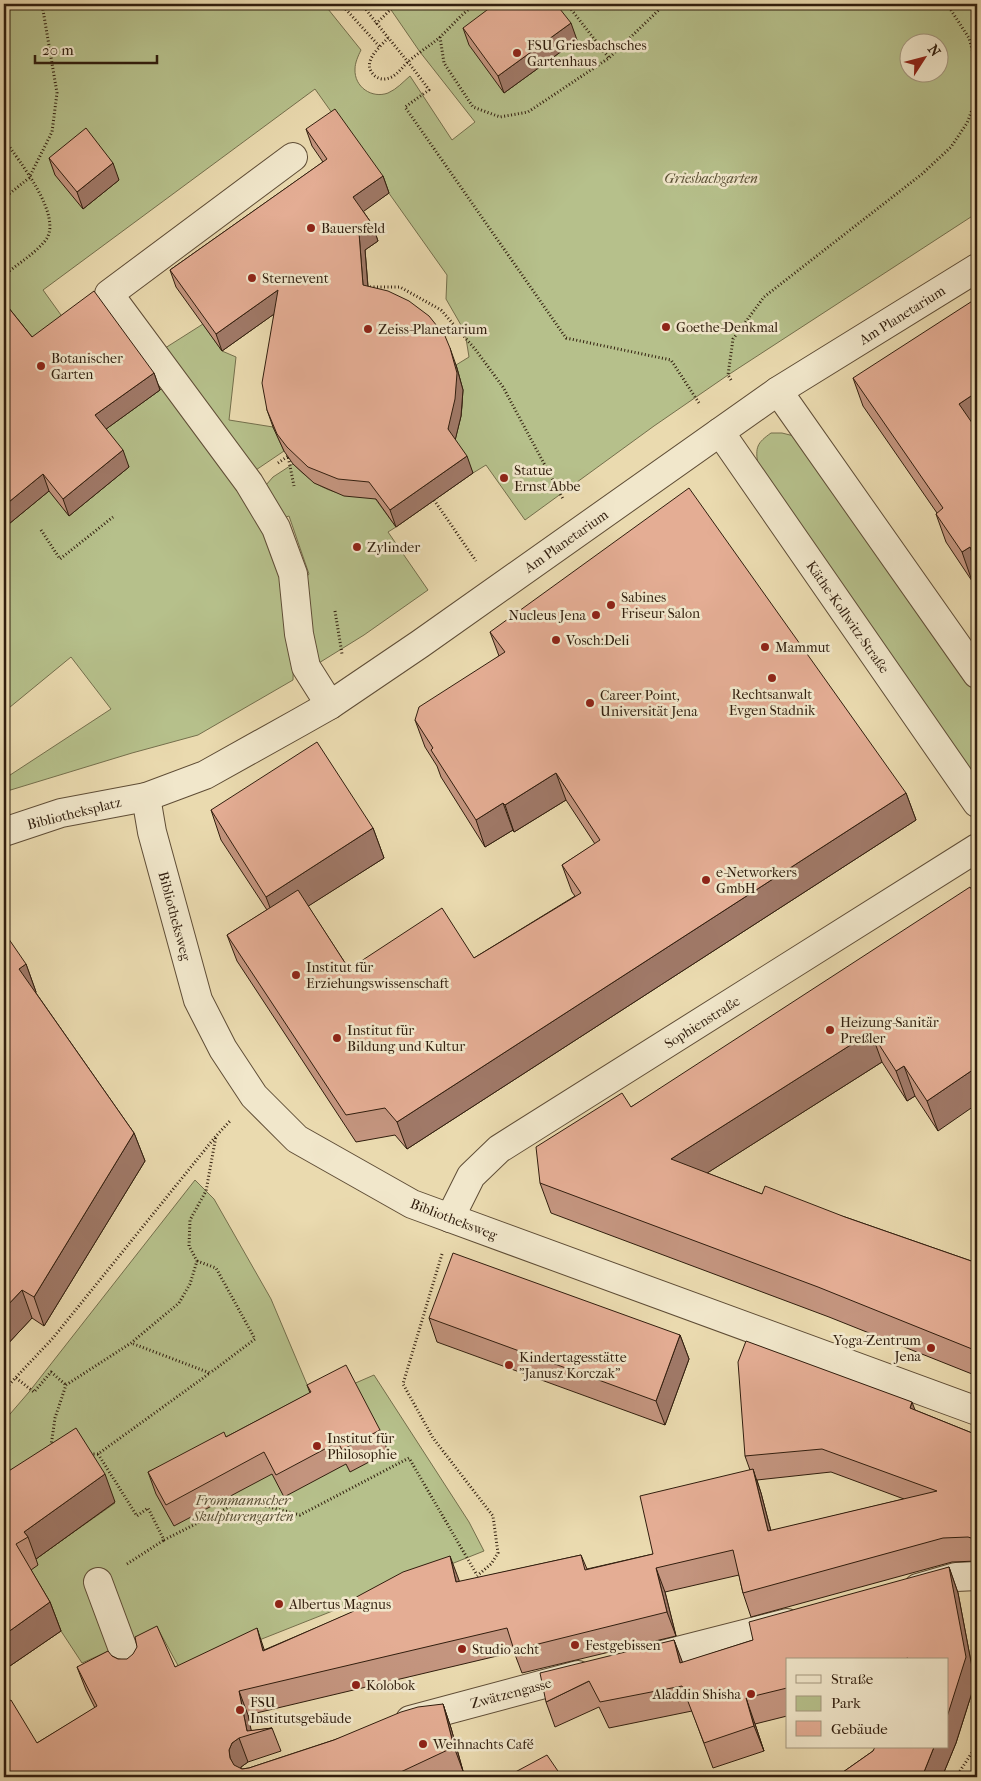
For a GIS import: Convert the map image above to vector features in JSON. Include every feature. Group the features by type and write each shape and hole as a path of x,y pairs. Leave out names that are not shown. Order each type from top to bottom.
{"street":[{"path":"293,157 109,294 249,483 276,528 294,574 299,634 306,667 330,705"},
{"name":"Am Planetarium","path":"146,797 205,775 330,705 751,410 977,268"},
{"path":"778,392 977,674"},
{"name":"Käthe-Kollwitz-Straße","path":"720,432 977,802"},
{"name":"Bibliotheksplatz","path":"4,832 61,813 146,797"},
{"name":"Bibliotheksweg","path":"146,797 152,832 198,1000 223,1049 254,1096 297,1139 412,1204 977,1412"},
{"name":"Sophienstraße","path":"450,1218 471,1176 499,1149 977,848"},
{"path":"890,1595 956,1577 977,1576"},
{"path":"98,1582 130,1668"},
{"name":"Zwätzengasse","path":"388,1728 405,1721 508,1693 815,1616"}],"path":[{"path":"4,198 29,178 52,132 57,93 42,4"},
{"path":"341,4 380,47"},
{"path":"362,4 429,90 405,107 566,338 672,360 720,432"},
{"path":"376,24 396,4"},
{"path":"388,38 371,57 369,62 371,71 377,78 392,78 408,61 440,37 476,4"},
{"path":"567,4 609,58"},
{"path":"440,37 444,63 473,107 500,117 528,112 609,58 665,4"},
{"path":"948,4 969,38 977,67"},
{"path":"751,410 728,375 734,339 738,332 764,297 922,174 951,147 967,123 977,97"},
{"path":"4,139 45,203 52,225 47,239 4,275"},
{"path":"368,287 400,287 441,310 470,342 503,387 579,531"},
{"path":"434,500 478,564"},
{"path":"41,530 60,559 113,516"},
{"path":"4,640 8,646"},
{"path":"4,1390 53,1338 216,1136 236,1116"},
{"path":"89,1455 98,1454 255,1339 216,1268 197,1261 189,1246 190,1220 206,1191 216,1136"},
{"path":"444,1250 403,1384 433,1438 493,1516 498,1553 491,1564 477,1575"},
{"path":"50,1454 55,1418 66,1385 131,1343 180,1303 190,1284 197,1261"},
{"path":"131,1343 210,1373"},
{"path":"16,1378 34,1392 52,1372 66,1385"},
{"path":"98,1454 137,1516 148,1508 164,1540"},
{"path":"98,1582 164,1540 243,1500 300,1515 409,1458 477,1575 479,1584"},
{"path":"956,1777 977,1746"}],"green space":[{"name":"Griesbachgarten","path":"4,4 324,4 361,50 357,59 355,75 361,86 370,93 388,93 410,76 452,140 475,122 420,52 387,4 973,4 977,9 977,213 728,375 654,426 525,520 486,465 473,473 452,444 459,423 462,404 461,386 456,365 469,357 465,332 446,299 447,275 315,89 43,290 130,411 164,387 273,541 294,642 293,680 198,735 4,792 4,779 111,709 71,657 4,712"},
{"path":"203,324 222,351 236,357 229,420 273,427 284,451 250,474 162,350"},
{"path":"771,433 794,436 977,693 977,778 968,769 758,465 758,446"},
{"path":"293,464 312,481 330,490 349,495 374,497 396,527 388,532 428,590 364,635 314,666 302,582 309,574 289,516 283,518 266,485 273,477"},
{"name":"Frommannscher Skulpturengarten","path":"195,1180 214,1199 271,1299 314,1401 374,1375 469,1522 484,1551 181,1671 158,1629 82,1663 26,1572 34,1560 115,1503 4,1508 4,1421 29,1392"}],"building":[{"name":"FSU Griesbachsches Gartenhaus","path":"495,4 556,4 571,23 498,76 463,28"},
{"name":"Zeiss-Planetarium","path":"335,109 383,176 353,197 372,224 359,233 363,285 388,291 409,301 429,316 445,336 457,373 455,399 448,429 467,456 390,510 369,482 338,479 308,467 287,447 277,434 267,410 262,383 278,290 216,334 170,270 327,159 306,129"},
{"path":"86,128 113,163 77,192 49,158"},
{"path":"94,291 154,373 95,415 123,450 63,499 43,474 4,506 4,302 32,337"},
{"path":"977,298 977,392 959,404 977,430 977,558 970,547 962,552 936,514 943,508 853,378"},
{"path":"689,488 906,793 397,1122 385,1108 346,1115 227,935 298,890 349,969 442,908 474,958 581,893 562,865 600,840 556,773 505,805 503,803 476,820 431,750 433,748 415,720 419,707 505,652 490,632"},
{"path":"317,742 373,828 266,897 211,810"},
{"path":"970,887 977,898 977,1067 927,1101 904,1066 896,1071 871,1032 671,1159 762,1194 765,1186 845,1217 977,1263 977,1351 818,1287 540,1183 536,1147 622,1093 631,1107"},
{"path":"4,932 26,964 19,969 134,1133 34,1297 22,1290 4,1309"},
{"path":"453,1253 680,1335 656,1401 429,1318"},
{"path":"746,1341 912,1402 910,1408 977,1435 977,1540 968,1537 943,1538 743,1593 733,1550 656,1568 667,1612 514,1650 507,1628 239,1691 247,1731 272,1728 239,1738 232,1743 229,1750 230,1758 234,1765 242,1769 334,1740 401,1712 418,1707 443,1704 454,1747 390,1777 4,1777 4,1704 11,1700 37,1743 97,1706 77,1667 108,1651 118,1659 127,1659 137,1647 135,1637 157,1626 175,1667 257,1628 263,1651 354,1611 349,1601 403,1572 450,1556 456,1582 581,1555 585,1570 653,1554 640,1496 753,1469 768,1531 937,1491 822,1449 745,1456 738,1362"},
{"path":"346,1365 380,1430 342,1450 338,1442 276,1475 264,1452 166,1505 148,1472 224,1432 226,1437 311,1392 307,1385"},
{"path":"76,1428 105,1474 24,1532 28,1537 16,1544 50,1602 4,1635 4,1474"},
{"path":"949,1567 966,1657 948,1714 948,1658 786,1658 786,1688 746,1698 754,1726 704,1743 682,1686 600,1702 589,1681 546,1702 540,1673 674,1640 680,1663 753,1640 749,1622"},
{"path":"874,1748 934,1748 922,1777 836,1777"},
{"path":"547,1755 562,1777 506,1777"}],"place":[{"name":"FSU Griesbachsches Gartenhaus","path":"517,53"},
{"name":"Bauersfeld","path":"311,228"},
{"name":"Sternevent","path":"252,278"},
{"name":"Goethe-Denkmal","path":"666,327"},
{"name":"Zeiss-Planetarium","path":"368,329"},
{"name":"Botanischer Garten","path":"41,366"},
{"name":"Statue Ernst Abbe","path":"504,478"},
{"name":"Zylinder","path":"357,547"},
{"name":"Sabines Friseur Salon","path":"611,605"},
{"name":"Nucleus Jena","path":"596,615"},
{"name":"Vosch:Deli","path":"556,640"},
{"name":"Mammut","path":"765,647"},
{"name":"Rechtsanwalt Evgen Stadnik","path":"772,678"},
{"name":"Career Point, Universität Jena","path":"590,703"},
{"name":"e-Networkers GmbH","path":"706,880"},
{"name":"Institut für Erziehungswissenschaft","path":"296,975"},
{"name":"Heizung-Sanitär Preßler","path":"830,1030"},
{"name":"Institut für Bildung und Kultur","path":"337,1038"},
{"name":"Yoga-Zentrum Jena","path":"931,1348"},
{"name":"Kindertagesstätte \"Janusz Korczak\"","path":"509,1365"},
{"name":"Institut für Philosophie","path":"317,1446"},
{"name":"Albertus Magnus","path":"279,1604"},
{"name":"Festgebissen","path":"575,1645"},
{"name":"Studio acht","path":"462,1649"},
{"name":"Kolobok","path":"356,1685"},
{"name":"Aladdin Shisha","path":"751,1694"},
{"name":"FSU Institutsgebäude","path":"240,1710"},
{"name":"Weihnachts Café","path":"423,1744"}]}
